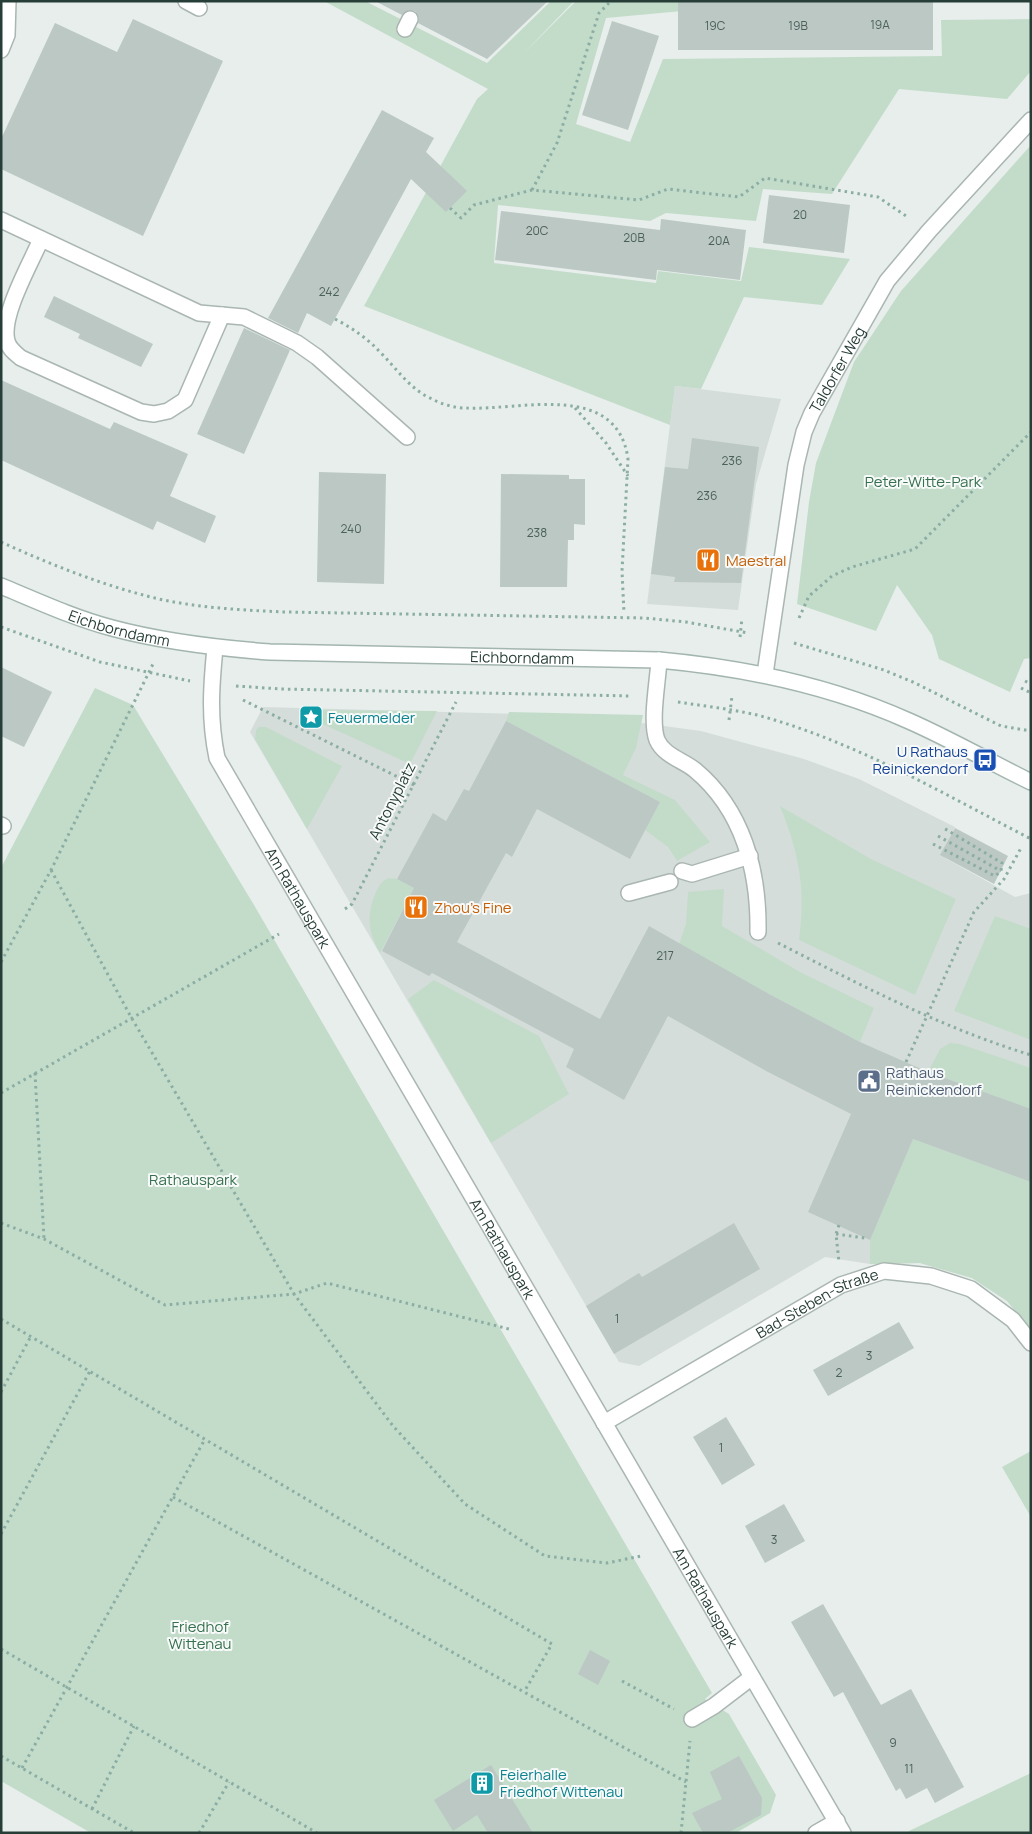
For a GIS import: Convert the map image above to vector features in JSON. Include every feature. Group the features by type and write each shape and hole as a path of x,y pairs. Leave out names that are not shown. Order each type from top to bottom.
{"street":[{"path":"1,50 7,35 8,1"},
{"name":"Taldorfer Weg","path":"765,674 796,465 804,432 821,394 887,281 929,231 1031,120"},
{"path":"1,220 199,313 244,317 296,343 317,357 407,438"},
{"path":"42,239 8,311 6,340 11,349 21,358 142,412 154,414 168,411 185,400 222,315"},
{"name":"Eichborndamm","path":"2,587 86,619 165,640 215,648 270,652 659,660 706,664 765,674 791,679 844,695 909,720 1031,782"},
{"name":"Am Rathauspark","path":"215,648 210,697 210,728 217,758 840,1827"},
{"path":"659,660 656,738 661,748 694,769 715,789 736,819 750,856 758,905 758,932"},
{"path":"687,876 750,856"},
{"path":"629,894 670,882"},
{"name":"Bad-Steben-Straße","path":"604,1422 841,1285 884,1271 931,1276 971,1289 1013,1320 1031,1343"},
{"path":"692,1719 714,1706 752,1677"},
{"path":"816,1833 840,1827"}],"path":[{"path":"532,190 557,143 599,13 612,1"},
{"path":"450,208 461,218 474,205 532,190 639,200 668,189 739,197 766,178 878,197 929,231"},
{"path":"335,319 368,340 415,390 447,406 466,408 541,403 574,407 603,418 620,433 626,445 628,477 622,570 624,613"},
{"path":"574,407 606,443 628,477"},
{"path":"795,626 809,596 832,576 852,567 915,550 1031,432"},
{"path":"1,542 72,572 157,598 224,609 284,612 644,618 686,622 747,633"},
{"path":"740,637 742,618"},
{"path":"1,627 100,662 148,674 178,679"},
{"path":"1,962 51,870 165,640"},
{"path":"790,642 906,679 943,695 1001,726 1031,731"},
{"path":"1025,681 1031,684"},
{"path":"1021,688 1031,693"},
{"path":"729,720 732,696"},
{"path":"243,700 414,785"},
{"name":"Antonyplatz","path":"346,908 352,904 456,702"},
{"path":"933,844 995,876 1001,870 1002,863 942,827"},
{"path":"938,836 1001,870"},
{"path":"906,1062 974,912 1004,879 1020,848"},
{"path":"51,870 131,1017 294,1294 393,1426 464,1504 545,1556 607,1562 641,1556"},
{"path":"758,932 927,1018 995,1044 1031,1055"},
{"path":"1,1093 279,934"},
{"path":"35,1073 44,1239"},
{"path":"1,1223 44,1239 165,1305 294,1294 327,1283 509,1329"},
{"path":"839,1226 836,1234 865,1238"},
{"path":"1,1318 552,1644 524,1692"},
{"path":"1,1392 31,1336"},
{"path":"1,1534 90,1371"},
{"path":"22,1768 205,1439"},
{"path":"173,1497 686,1782"},
{"path":"1,1649 317,1833"},
{"path":"622,1680 692,1719 681,1833"},
{"path":"92,1809 134,1726"},
{"path":"1,1756 134,1833"},
{"path":"199,1833 229,1782"}],"shaded area":[{"path":"675,386 781,399 756,484 738,610 647,604"},
{"path":"263,707 590,716 701,731 804,759 859,779 955,827 943,851 945,858 1015,897 1031,893 1031,1330 1007,1301 972,1278 920,1263 870,1264 825,1257 639,1366 619,1362 250,732"}],"green space":[{"path":"324,1 365,1 487,63 551,1 574,1 524,53 576,1 791,1 606,18 576,124 630,142 663,59 942,56 941,20 1031,19 1031,71 1007,99 899,89 832,194 763,189 756,221 666,213 650,221 498,205 494,263 656,283 658,271 741,281 749,247 850,259 822,305 744,297 701,389 675,386 670,425 364,306 477,99 488,89"},
{"name":"Peter-Witte-Park","path":"1031,145 1031,658 1024,659 1010,692 939,659 932,635 897,585 876,631 797,604 809,502 816,463 854,362 901,291"},
{"path":"95,688 133,705 254,905 712,1693 705,1699 729,1714 776,1795 770,1813 736,1833 91,1833 1,1781 1,868"},
{"path":"307,710 437,711 410,764 316,721"},
{"path":"509,712 643,715 636,748 623,775 675,800 710,842 677,861 668,847 645,830 660,802 506,721"},
{"path":"259,727 266,727 342,766 307,829 255,739 256,730"},
{"path":"780,806 871,859 956,899 915,995 799,940 802,904 799,872 792,840"},
{"path":"389,878 397,879 414,888 380,953 371,931 370,916 376,892 382,882"},
{"path":"724,889 722,926 800,972 874,1008 860,1042 679,944 686,924 688,892"},
{"path":"995,916 1031,929 1031,1040 954,1011"},
{"path":"434,980 539,1036 569,1094 491,1143 408,999"},
{"path":"950,1043 960,1044 1031,1068 1031,1109 928,1072 940,1049"},
{"path":"913,1139 1031,1182 1031,1330 1007,1301 972,1278 920,1263 870,1264 870,1240"},
{"path":"1031,1451 1031,1517 1002,1467"},
{"path":"1031,1773 1031,1833 908,1833 909,1831"}],"building":[{"path":"375,1 548,1 487,59 418,23 419,18 415,11 409,10 402,15"},
{"path":"678,1 933,1 933,50 678,50"},
{"path":"133,19 223,61 143,236 1,169 1,139 55,23 117,52"},
{"path":"612,21 659,36 628,130 582,115"},
{"path":"382,110 434,138 426,152 467,191 446,212 411,179 331,326 307,313 298,333 268,318"},
{"path":"769,195 850,205 844,253 763,243"},
{"path":"501,211 660,230 661,219 746,230 740,280 657,270 656,280 495,260"},
{"path":"54,296 153,344 141,367 78,338 80,334 44,317"},
{"path":"244,328 290,350 244,454 197,434"},
{"path":"1,380 110,429 114,422 188,454 170,496 216,516 205,543 157,521 153,530 1,460"},
{"path":"692,438 759,447 741,583 674,582 675,577 651,574 665,467 688,469"},
{"path":"319,472 386,474 384,584 317,582"},
{"path":"501,474 569,475 569,479 585,479 585,525 574,524 574,540 568,540 567,587 500,587"},
{"path":"1,667 52,692 24,747 1,736"},
{"name":"Rathaus Reinickendorf","path":"506,721 660,802 630,859 537,809 512,857 506,853 457,942 600,1019 649,926 769,994 860,1042 928,1072 1031,1109 1031,1182 913,1139 870,1240 808,1212 851,1114 768,1072 668,1016 624,1100 566,1067 574,1049 432,973 429,976 382,951 414,888 397,879 433,813 446,821 464,789 469,791"},
{"path":"955,828 1008,856 994,884 940,855"},
{"path":"734,1223 760,1269 614,1354 586,1306 639,1273 642,1277"},
{"path":"899,1322 914,1348 828,1396 813,1370"},
{"path":"726,1417 755,1465 722,1485 693,1437"},
{"path":"784,1504 805,1541 765,1563 745,1526"},
{"path":"823,1604 881,1705 911,1689 964,1787 935,1803 927,1788 906,1799 900,1788 896,1791 843,1692 834,1697 791,1622"},
{"path":"590,1650 610,1661 598,1685 578,1674"},
{"path":"739,1756 762,1798 761,1815 727,1833 703,1833 692,1813 722,1799 710,1772"},
{"name":"Feierhalle Friedhof Wittenau","path":"491,1765 533,1833 488,1833 477,1815 453,1831 434,1800"}],"place":[{"name":"Maestral","path":"708,560"},
{"name":"Feuermelder","path":"311,717"},
{"name":"U Rathaus Reinickendorf","path":"985,760"},
{"name":"Zhou's Fine","path":"416,907"},
{"name":"Rathaus Reinickendorf","path":"869,1081"},
{"name":"Feierhalle Friedhof Wittenau","path":"482,1783"}],"park label":[{"name":"Rathauspark","path":"193,1179"},
{"name":"Friedhof Wittenau","path":"200,1634"}]}
